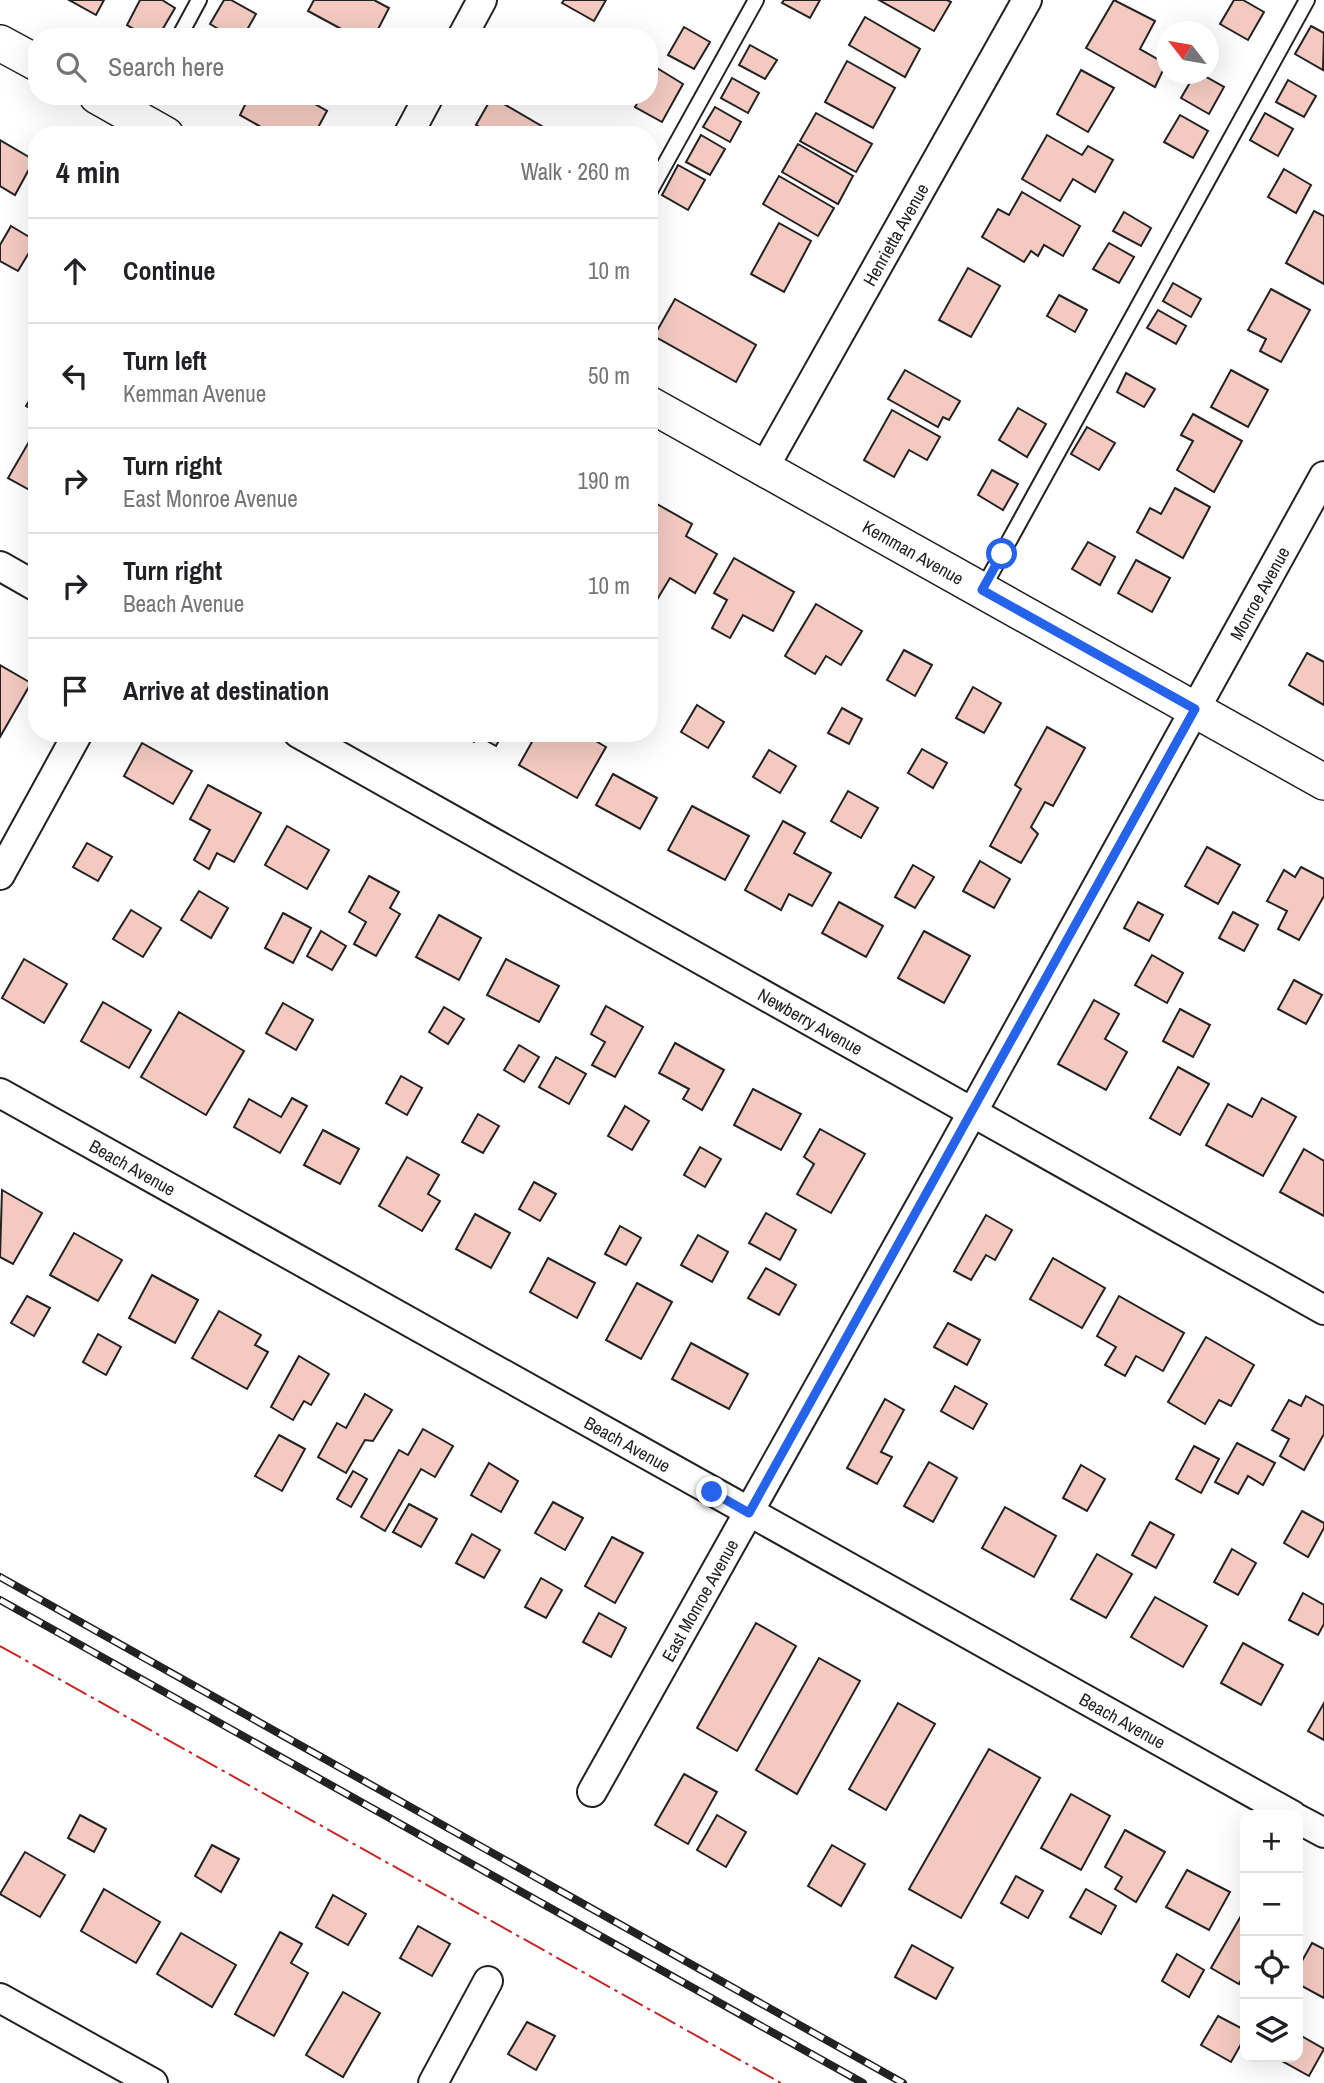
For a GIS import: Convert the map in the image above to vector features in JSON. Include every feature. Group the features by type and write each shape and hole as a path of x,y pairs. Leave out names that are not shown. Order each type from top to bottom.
{"street":[{"path":"467,28 482,0"},
{"name":"Henrietta Avenue","path":"764,468 1027,0"},
{"path":"0,43 28,58"},
{"path":"413,126 424,105"},
{"path":"140,106 158,126"},
{"name":"Kemman Avenue","path":"658,409 1324,782"},
{"name":"Monroe Avenue","path":"1195,709 1324,476"},
{"path":"0,566 28,582"},
{"name":"East Monroe Avenue","path":"592,1793 973,1113 1195,709"},
{"path":"0,875 73,742"},
{"name":"Newberry Avenue","path":"314,742 1324,1310"},
{"name":"Beach Avenue","path":"0,1093 1283,1810"},
{"path":"1303,1822 1324,1833"},
{"path":"433,2083 488,1981"},
{"path":"0,1998 153,2083"}],"lane":[{"path":"184,28 200,0"},
{"path":"658,177 756,0"},
{"path":"982,590 1307,0"}],"building":[{"path":"69,0 104,0 96,15"},
{"path":"140,0 162,0 175,8 163,28 132,28 127,25"},
{"path":"224,0 231,0 256,14 248,28 217,28 210,24"},
{"path":"314,0 374,0 389,8 379,28 339,28 308,11"},
{"path":"564,0 606,0 594,21 562,3"},
{"path":"784,0 820,0 810,18 782,3"},
{"path":"879,0 947,0 951,2 934,31"},
{"path":"1114,0 1155,21 1140,49 1156,58 1155,87 1086,48"},
{"path":"1234,0 1243,0 1264,12 1248,40 1220,24"},
{"path":"865,17 920,49 905,77 849,45"},
{"path":"1311,26 1324,33 1323,70 1295,54"},
{"path":"684,27 710,42 694,69 668,55"},
{"path":"750,45 777,60 765,79 739,65"},
{"path":"847,61 895,88 873,128 825,102"},
{"path":"658,69 683,84 662,122 635,107 658,105"},
{"path":"1081,70 1114,88 1088,132 1057,114"},
{"path":"732,78 759,93 748,113 721,98"},
{"path":"1288,80 1316,96 1304,117 1276,102"},
{"path":"1189,84 1219,84 1224,87 1209,114 1181,98"},
{"path":"245,105 317,105 327,111 319,126 259,126 240,115"},
{"path":"487,105 506,105 542,126 478,126"},
{"path":"715,107 741,122 730,142 703,127"},
{"path":"816,113 872,144 856,172 800,141"},
{"path":"1265,113 1293,129 1278,156 1250,140"},
{"path":"1180,115 1208,131 1193,158 1164,142"},
{"path":"701,135 725,149 710,175 686,162"},
{"path":"1047,135 1082,155 1088,146 1113,160 1095,192 1073,179 1060,201 1022,179"},
{"path":"0,140 28,156 28,171 15,195 0,186"},
{"path":"798,144 853,176 838,204 782,172"},
{"path":"678,165 705,180 688,210 662,195"},
{"path":"1284,169 1311,185 1296,213 1268,197"},
{"path":"779,176 834,208 818,236 763,204"},
{"path":"1022,192 1080,226 1063,256 1044,245 1038,256 1031,251 1024,262 982,237 998,209 1009,215"},
{"path":"1314,211 1324,216 1324,284 1286,263"},
{"path":"1124,212 1151,228 1141,246 1113,231"},
{"path":"779,223 811,241 784,292 751,274"},
{"path":"11,226 28,236 28,254 18,271 0,261 0,245"},
{"path":"1109,243 1134,257 1119,283 1093,269"},
{"path":"968,268 1000,286 971,337 939,320"},
{"path":"1173,283 1201,299 1191,317 1163,301"},
{"path":"1271,289 1310,310 1281,362 1260,351 1266,339 1248,330"},
{"path":"1059,295 1087,310 1075,332 1047,316"},
{"path":"675,299 756,345 736,382 658,338 658,329"},
{"path":"1158,310 1186,326 1176,344 1147,328"},
{"path":"905,370 960,401 949,420 943,417 938,427 888,399"},
{"path":"1231,370 1268,390 1248,427 1211,407"},
{"path":"1126,373 1155,389 1144,407 1117,392"},
{"path":"1018,408 1046,424 1027,457 999,440"},
{"path":"892,410 940,437 927,460 909,450 894,477 864,460"},
{"path":"1193,414 1242,441 1214,492 1177,470 1193,441 1181,435"},
{"path":"1087,427 1115,443 1099,470 1071,454"},
{"path":"28,444 28,489 8,478"},
{"path":"992,470 1018,484 1003,510 978,495"},
{"path":"1175,488 1210,507 1183,558 1137,532 1150,508 1161,514"},
{"path":"658,505 692,524 686,536 717,554 695,593 670,578 658,598"},
{"path":"1088,542 1115,557 1100,585 1072,569"},
{"path":"734,558 794,592 773,631 743,615 730,638 712,628 727,600 714,593"},
{"path":"1136,560 1170,578 1152,612 1118,593"},
{"path":"816,604 862,631 841,665 826,656 815,674 785,656"},
{"path":"904,650 932,665 915,696 887,680"},
{"path":"1307,653 1324,662 1324,705 1289,685"},
{"path":"0,665 28,681 28,688 0,737"},
{"path":"973,687 1001,703 984,733 956,718"},
{"path":"697,705 724,722 708,748 681,732"},
{"path":"842,708 862,719 849,744 828,733"},
{"path":"1047,727 1085,748 1053,806 1045,802 1031,827 1038,834 1021,863 990,846 1021,789 1015,785"},
{"path":"532,742 597,742 606,747 577,798 519,765"},
{"path":"142,743 192,771 173,804 124,776"},
{"path":"922,749 947,763 933,788 908,773"},
{"path":"769,750 796,766 780,793 753,777"},
{"path":"613,774 657,798 640,829 596,805"},
{"path":"208,785 261,813 234,862 217,853 209,869 194,860 210,830 190,819"},
{"path":"848,791 878,808 861,838 831,821"},
{"path":"692,806 749,836 725,880 668,850"},
{"path":"783,821 805,833 794,853 831,873 812,906 789,894 781,910 745,890"},
{"path":"287,826 329,850 307,889 265,865"},
{"path":"87,843 112,857 98,881 73,867"},
{"path":"1207,847 1240,865 1218,904 1185,886"},
{"path":"980,861 1010,879 994,908 963,891"},
{"path":"913,865 934,877 915,908 895,897"},
{"path":"1301,867 1324,879 1324,896 1299,940 1278,929 1287,911 1267,901 1284,870 1295,877"},
{"path":"369,876 399,892 390,908 400,914 376,956 354,944 366,922 349,912"},
{"path":"199,891 228,908 211,938 181,920"},
{"path":"839,902 883,926 866,957 822,933"},
{"path":"1138,902 1163,915 1149,941 1124,928"},
{"path":"131,910 161,928 143,957 113,939"},
{"path":"1233,912 1258,925 1244,951 1219,938"},
{"path":"283,913 311,928 293,963 265,948"},
{"path":"439,915 481,938 459,980 416,957"},
{"path":"321,931 346,946 332,970 307,956"},
{"path":"924,931 970,956 944,1003 898,978"},
{"path":"1152,955 1183,973 1167,1003 1135,985"},
{"path":"24,959 67,984 44,1023 2,998"},
{"path":"506,959 559,986 539,1022 487,995"},
{"path":"1294,980 1322,995 1306,1024 1278,1009"},
{"path":"1094,1000 1119,1014 1105,1039 1127,1052 1106,1090 1058,1064"},
{"path":"103,1002 151,1030 129,1068 81,1041"},
{"path":"283,1003 313,1020 296,1050 266,1033"},
{"path":"606,1006 643,1027 615,1077 592,1065 605,1042 591,1034"},
{"path":"444,1007 464,1019 448,1044 429,1032"},
{"path":"1180,1009 1210,1025 1193,1057 1163,1041"},
{"path":"179,1012 244,1051 206,1115 141,1077"},
{"path":"675,1043 724,1070 702,1110 683,1099 689,1089 659,1073"},
{"path":"519,1045 539,1057 524,1082 504,1070"},
{"path":"556,1057 586,1074 569,1104 539,1087"},
{"path":"1178,1067 1209,1084 1180,1135 1150,1118"},
{"path":"401,1076 422,1088 407,1115 386,1103"},
{"path":"753,1089 801,1114 781,1150 734,1125"},
{"path":"292,1098 307,1106 280,1153 234,1127 249,1099 281,1117"},
{"path":"1262,1098 1296,1117 1263,1176 1206,1145 1228,1104 1252,1117"},
{"path":"625,1106 649,1121 632,1150 608,1136"},
{"path":"478,1114 499,1126 483,1153 462,1142"},
{"path":"820,1129 865,1154 831,1213 797,1194 814,1164 804,1157"},
{"path":"323,1130 359,1149 340,1184 304,1165"},
{"path":"700,1147 721,1159 705,1187 684,1175"},
{"path":"1304,1149 1324,1161 1324,1216 1280,1192"},
{"path":"407,1157 439,1175 428,1194 440,1201 422,1231 379,1206"},
{"path":"534,1182 556,1194 540,1221 519,1209"},
{"path":"2,1190 42,1213 13,1264 0,1257"},
{"path":"766,1213 796,1230 780,1260 749,1243"},
{"path":"475,1214 510,1233 491,1268 456,1249"},
{"path":"986,1215 1012,1230 995,1260 986,1255 971,1280 954,1271"},
{"path":"620,1226 641,1238 626,1265 605,1254"},
{"path":"74,1233 122,1260 98,1301 50,1275"},
{"path":"698,1235 728,1252 712,1282 681,1265"},
{"path":"548,1258 595,1283 577,1318 530,1292"},
{"path":"1053,1258 1105,1288 1082,1328 1030,1299"},
{"path":"766,1268 796,1285 779,1315 748,1298"},
{"path":"152,1275 198,1300 175,1343 129,1318"},
{"path":"637,1283 672,1302 641,1359 606,1340"},
{"path":"27,1296 50,1308 34,1336 11,1323"},
{"path":"1119,1296 1184,1333 1163,1371 1136,1356 1125,1376 1105,1365 1116,1347 1097,1336"},
{"path":"219,1311 261,1335 255,1345 268,1352 247,1389 192,1358"},
{"path":"948,1323 980,1340 967,1365 934,1347"},
{"path":"98,1334 121,1347 106,1375 83,1362"},
{"path":"1206,1337 1254,1365 1231,1406 1219,1400 1205,1424 1168,1402"},
{"path":"691,1343 748,1374 729,1409 672,1379"},
{"path":"299,1356 329,1374 311,1405 304,1401 293,1420 271,1407"},
{"path":"955,1386 987,1404 973,1429 941,1411"},
{"path":"365,1394 392,1410 373,1441 365,1440 346,1473 318,1457 337,1423 346,1428"},
{"path":"1306,1396 1324,1406 1324,1434 1304,1470 1280,1456 1289,1439 1272,1430 1289,1400 1301,1406"},
{"path":"885,1399 904,1410 881,1452 892,1457 877,1484 847,1468"},
{"path":"423,1429 453,1446 435,1477 421,1469 385,1531 361,1517 399,1450 408,1455"},
{"path":"279,1435 305,1449 282,1491 255,1476"},
{"path":"1237,1443 1275,1463 1263,1485 1248,1476 1238,1494 1215,1482"},
{"path":"1194,1446 1219,1459 1201,1493 1176,1479"},
{"path":"929,1462 957,1478 933,1522 904,1506"},
{"path":"489,1463 518,1481 501,1512 471,1495"},
{"path":"1081,1465 1105,1479 1087,1511 1063,1498"},
{"path":"353,1471 367,1479 351,1507 337,1499"},
{"path":"553,1502 583,1518 565,1550 535,1533"},
{"path":"409,1504 437,1519 421,1547 393,1532"},
{"path":"1005,1507 1056,1536 1034,1577 982,1548"},
{"path":"1302,1511 1324,1523 1324,1528 1308,1557 1284,1543"},
{"path":"1150,1522 1174,1535 1156,1568 1132,1555"},
{"path":"472,1534 500,1550 484,1578 456,1563"},
{"path":"612,1537 643,1553 615,1603 585,1586"},
{"path":"1232,1549 1256,1563 1238,1595 1214,1582"},
{"path":"1097,1554 1132,1574 1106,1618 1071,1599"},
{"path":"541,1578 562,1590 546,1618 525,1607"},
{"path":"1303,1593 1324,1605 1324,1624 1318,1635 1289,1620"},
{"path":"1155,1597 1207,1626 1183,1667 1131,1637"},
{"path":"599,1613 626,1628 611,1657 583,1642"},
{"path":"756,1623 796,1646 737,1751 697,1728"},
{"path":"1243,1643 1283,1665 1261,1705 1221,1683"},
{"path":"819,1658 860,1681 797,1794 756,1770"},
{"path":"898,1703 935,1724 886,1810 849,1789"},
{"path":"1324,1703 1324,1740 1308,1731"},
{"path":"989,1749 1040,1778 961,1918 909,1889"},
{"path":"684,1774 717,1792 688,1844 655,1825"},
{"path":"1071,1794 1110,1816 1081,1870 1041,1848"},
{"path":"80,1815 106,1829 94,1852 68,1838"},
{"path":"717,1815 746,1832 726,1867 697,1850"},
{"path":"1125,1830 1165,1852 1136,1902 1115,1889 1122,1877 1105,1867"},
{"path":"212,1845 239,1859 221,1892 195,1876"},
{"path":"832,1845 865,1864 841,1906 808,1886"},
{"path":"25,1852 65,1875 40,1917 0,1894"},
{"path":"1187,1870 1230,1892 1209,1930 1166,1907"},
{"path":"1016,1876 1043,1891 1028,1918 1001,1903"},
{"path":"104,1889 160,1922 136,1963 81,1931"},
{"path":"1086,1889 1116,1906 1101,1934 1070,1917"},
{"path":"333,1895 366,1914 348,1945 316,1927"},
{"path":"1240,1918 1239,1984 1211,1968"},
{"path":"418,1926 450,1944 432,1976 400,1958"},
{"path":"280,1932 302,1944 291,1963 308,1973 274,2036 235,2014"},
{"path":"181,1933 236,1965 212,2007 157,1974"},
{"path":"1312,1943 1324,1949 1324,1998 1303,1987 1303,1959"},
{"path":"912,1945 953,1968 936,1999 895,1977"},
{"path":"1177,1954 1204,1970 1189,1997 1162,1981"},
{"path":"343,1992 380,2013 343,2077 306,2055"},
{"path":"1218,2016 1240,2027 1240,2046 1231,2062 1201,2045"},
{"path":"527,2022 555,2036 536,2070 508,2054"},
{"path":"1303,2037 1324,2049 1309,2076 1284,2062 1303,2062"}],"railway":[{"path":"0,1577 903,2083"},
{"path":"0,1600 863,2083"}],"power":[{"path":"0,1646 781,2083"}],"route":[{"path":"712,1492 749,1513 1195,709 982,590 1002,554"}]}
